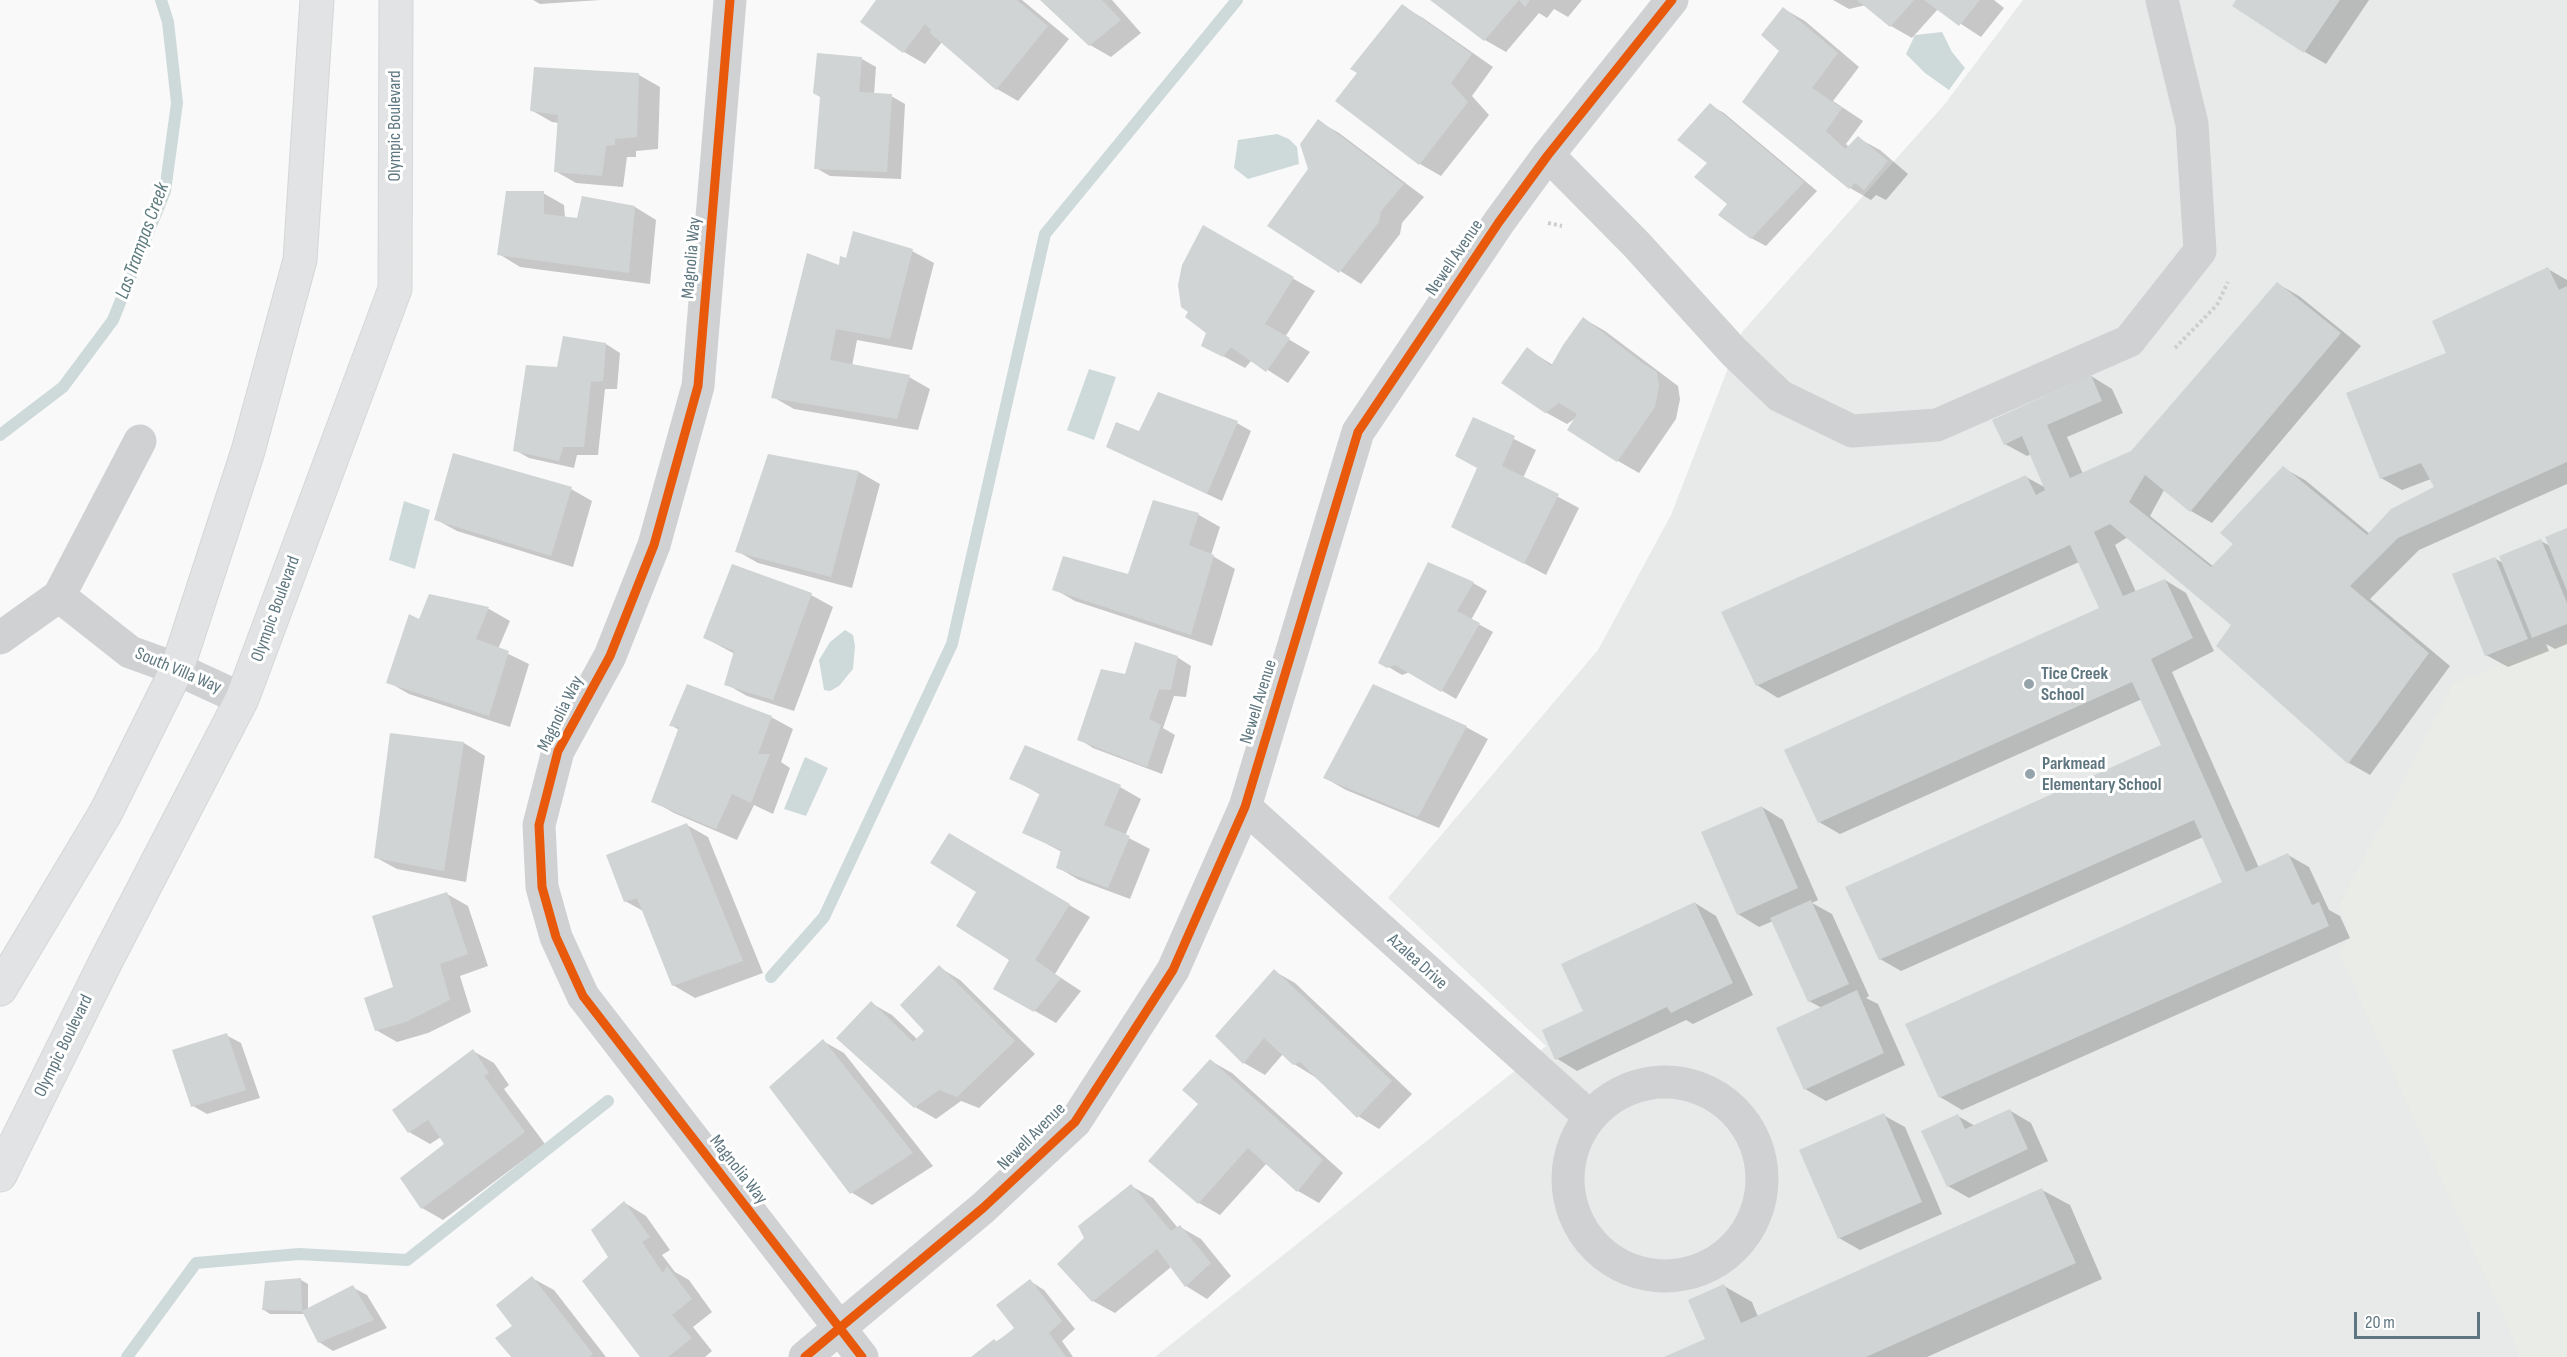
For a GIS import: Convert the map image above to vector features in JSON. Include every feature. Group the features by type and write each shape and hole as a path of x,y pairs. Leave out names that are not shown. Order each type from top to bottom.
{"main road":[{"path":"0,989 106,812 177,669 248,451 300,260 317,0"},
{"name":"Olympic Boulevard","path":"0,1175 106,961 242,699 394,289 396,0"}],"street":[{"name":"Magnolia Way","path":"730,0 698,386 654,545 610,656 558,751 539,825 542,887 556,937 583,996 862,1357"},
{"name":"Newell Avenue","path":"805,1357 983,1208 1075,1122 1173,970 1245,807 1358,432 1499,222 1548,155 1672,0"},
{"path":"1548,155 1636,245 1733,351 1780,396 1851,430 1937,425 2129,341 2199,251 2192,124 2162,0"},
{"path":"0,638 58,596 140,441"},
{"name":"South Villa Way","path":"58,596 130,652 177,669 242,699"},
{"name":"Azalea Drive","path":"1245,807 1589,1116"},
{"path":"1662,1080 1695,1085 1725,1100 1748,1126 1753,1136 1761,1157 1763,1190 1753,1223 1732,1250 1707,1267 1677,1276 1646,1274 1617,1264 1592,1244 1575,1219 1567,1189 1569,1158 1580,1129 1589,1116 1613,1095 1662,1080"}],"path":[{"path":"1548,223 1568,228"},
{"path":"2172,350 2217,305 2230,277"}],"shaded area":[{"name":"Parkmead Elementary School","path":"2023,0 2567,0 2567,1357 1155,1357 1546,1046 1388,898 1598,650 1671,515 1742,332 1944,105"},
{"path":"1942,32 1952,52 1965,68 1949,90 1925,73 1906,54 1915,35"},
{"path":"1277,134 1289,139 1297,147 1299,164 1248,179 1234,168 1238,140"},
{"path":"1089,369 1116,377 1094,440 1067,430"},
{"path":"404,501 430,510 415,569 389,560"},
{"path":"845,630 853,635 855,646 853,669 839,686 830,691 824,690 819,660 830,642"},
{"path":"2567,639 2567,1357 2519,1357 2514,1340 2339,953 2351,933 2339,906 2453,684"},
{"path":"805,757 828,768 806,816 784,809"}],"building":[{"path":"876,0 1017,0 1048,26 996,90 930,33 931,30 925,24 903,53 860,22"},
{"path":"1040,0 1102,0 1121,20 1089,46"},
{"path":"1430,0 1519,0 1484,41"},
{"path":"1519,0 1530,0 1525,7"},
{"path":"1857,0 1914,0 1890,27"},
{"path":"1924,0 1980,0 1959,26"},
{"path":"2236,0 2340,0 2304,53 2232,6"},
{"path":"1402,4 1472,54 1451,83 1468,102 1419,165 1335,101 1357,73 1350,69"},
{"path":"1783,7 1838,53 1812,88 1842,108 1826,131 1845,149 1858,136 1888,161 1864,190 1855,183 1849,189 1742,102 1779,51 1761,35"},
{"path":"817,53 862,57 859,92 892,94 887,172 814,169 820,97 813,93"},
{"path":"534,67 639,73 637,137 615,139 615,145 606,146 602,176 554,172 558,115 530,111"},
{"path":"1710,103 1804,182 1751,239 1718,215 1727,204 1694,177 1707,163 1677,140"},
{"path":"1318,119 1404,184 1381,211 1379,222 1339,273 1267,226 1308,169 1300,144"},
{"path":"506,191 544,191 544,214 577,218 582,196 635,206 629,273 497,255"},
{"path":"1203,225 1294,277 1265,324 1290,338 1266,372 1231,347 1223,357 1201,346 1206,333 1185,317 1188,312 1181,307 1178,285 1182,265"},
{"path":"853,231 913,249 890,339 836,329 830,360 910,375 897,419 771,398 807,253 839,265 840,256 846,258"},
{"name":"Tice Creek School","path":"2548,267 2559,290 2567,286 2567,462 2398,538 2350,586 2429,653 2348,764 2216,646 2231,625 2110,524 2094,532 2123,596 2165,579 2193,638 2151,659 2246,872 2288,853 2312,905 2319,902 2329,926 1939,1098 1905,1024 2222,882 2194,820 1879,960 1845,887 2161,745 2132,682 1818,823 1784,750 2099,608 2070,545 1756,686 1721,612 2026,475 2036,495 2045,490 2022,436 2004,445 1992,420 2091,375 2102,401 2047,425 2070,478 2131,451 2277,282 2341,333 2190,512 2145,475 2129,502 2211,567 2233,544 2220,533 2283,466 2367,535 2391,509 2434,487 2421,463 2380,479 2346,393 2446,353 2432,321"},
{"path":"1583,317 1657,372 1659,386 1655,407 1617,462 1567,430 1577,414 1559,403 1545,413 1501,383 1527,347 1551,366"},
{"path":"563,336 606,343 603,381 591,382 584,447 563,447 559,461 513,451 526,365 557,367"},
{"path":"1158,392 1238,421 1207,494 1106,447 1116,422 1139,431"},
{"path":"1473,417 1515,436 1502,466 1559,494 1524,564 1451,527 1477,468 1455,456"},
{"path":"453,453 572,487 551,556 434,520"},
{"path":"768,454 859,471 831,577 735,552"},
{"path":"1153,500 1199,513 1189,545 1214,555 1191,635 1052,590 1063,556 1128,574"},
{"path":"2567,528 2567,591 2545,537"},
{"path":"2541,539 2567,603 2567,624 2532,638 2499,556"},
{"path":"2495,557 2528,639 2485,656 2452,574"},
{"path":"1428,562 1474,582 1457,611 1480,623 1441,692 1395,665 1387,668 1378,663"},
{"path":"732,564 812,593 773,700 724,685 734,651 703,638"},
{"path":"429,594 489,607 476,639 509,651 489,716 386,683 409,614 419,619"},
{"path":"1135,642 1178,656 1171,690 1159,689 1149,719 1161,725 1147,767 1077,740 1101,669 1125,674"},
{"path":"687,684 772,716 758,754 770,754 751,803 732,794 716,829 651,802 679,727 669,726"},
{"path":"1373,684 1467,726 1418,817 1323,778"},
{"path":"390,733 464,742 444,871 374,858"},
{"path":"1025,745 1121,785 1104,825 1130,836 1108,888 1056,868 1061,850 1022,833 1040,793 1009,779"},
{"path":"1762,806 1798,888 1737,915 1701,832"},
{"path":"687,823 743,961 672,986 637,898 624,902 606,855"},
{"path":"949,833 1070,904 1035,960 1061,978 1034,1012 993,989 1009,960 956,926 976,892 930,863"},
{"path":"447,892 468,954 440,964 450,1000 406,1022 375,1031 364,998 393,987 372,916"},
{"path":"1811,900 1849,984 1808,1002 1770,918"},
{"path":"1695,902 1733,983 1671,1013 1667,1007 1555,1060 1542,1030 1583,1011 1561,964"},
{"path":"939,965 1015,1041 957,1097 939,1090 914,1108 836,1038 871,1001 913,1042 924,1031 900,1005"},
{"path":"1274,969 1392,1081 1357,1118 1300,1062 1293,1065 1264,1038 1243,1064 1215,1036"},
{"path":"1857,990 1884,1053 1804,1090 1776,1028"},
{"path":"227,1033 246,1090 191,1107 172,1050"},
{"path":"823,1039 913,1153 850,1194 769,1087"},
{"path":"473,1049 489,1073 484,1076 525,1132 421,1209 400,1178 444,1144 428,1120 408,1133 392,1110"},
{"path":"1210,1059 1323,1160 1297,1192 1248,1148 1198,1204 1148,1161 1198,1104 1182,1090"},
{"path":"2010,1109 2028,1149 1947,1187 1921,1131 1958,1114 1965,1129"},
{"path":"1884,1113 1922,1202 1838,1239 1799,1150"},
{"path":"1131,1184 1171,1231 1180,1225 1211,1263 1185,1287 1157,1249 1092,1302 1057,1264 1084,1238 1078,1226"},
{"path":"2042,1188 2076,1263 1866,1357 1664,1357 1705,1339 1688,1300 1724,1284 1741,1323"},
{"path":"624,1201 650,1237 642,1242 663,1273 667,1266 692,1299 672,1315 692,1338 668,1357 640,1357 582,1281 608,1257 591,1230"},
{"path":"532,1276 593,1354 589,1357 511,1357 495,1338 512,1326 496,1305"},
{"path":"301,1278 302,1311 262,1310 265,1281"},
{"path":"1030,1279 1062,1321 1049,1333 1066,1357 971,1357 994,1339 997,1342 1014,1328 996,1305"},
{"path":"353,1285 374,1320 318,1343 302,1311"}],"waterway":[{"name":"Las Trampas Creek","path":"0,435 63,387 113,320 165,191 177,103 168,22 161,0"},
{"path":"771,977 824,917 952,644 1045,234 1237,0"},
{"path":"127,1357 196,1263 299,1254 407,1260 608,1101"}],"cycle path":[{"path":"730,0 698,386 654,545 610,656 558,751 539,825 542,887 556,937 583,996 862,1357"},
{"path":"805,1357 983,1208 1075,1122 1173,970 1245,807 1358,432 1499,222 1548,155 1672,0"}],"place":[{"name":"Tice Creek School","path":"2029,684"},
{"name":"Parkmead Elementary School","path":"2030,774"}]}
